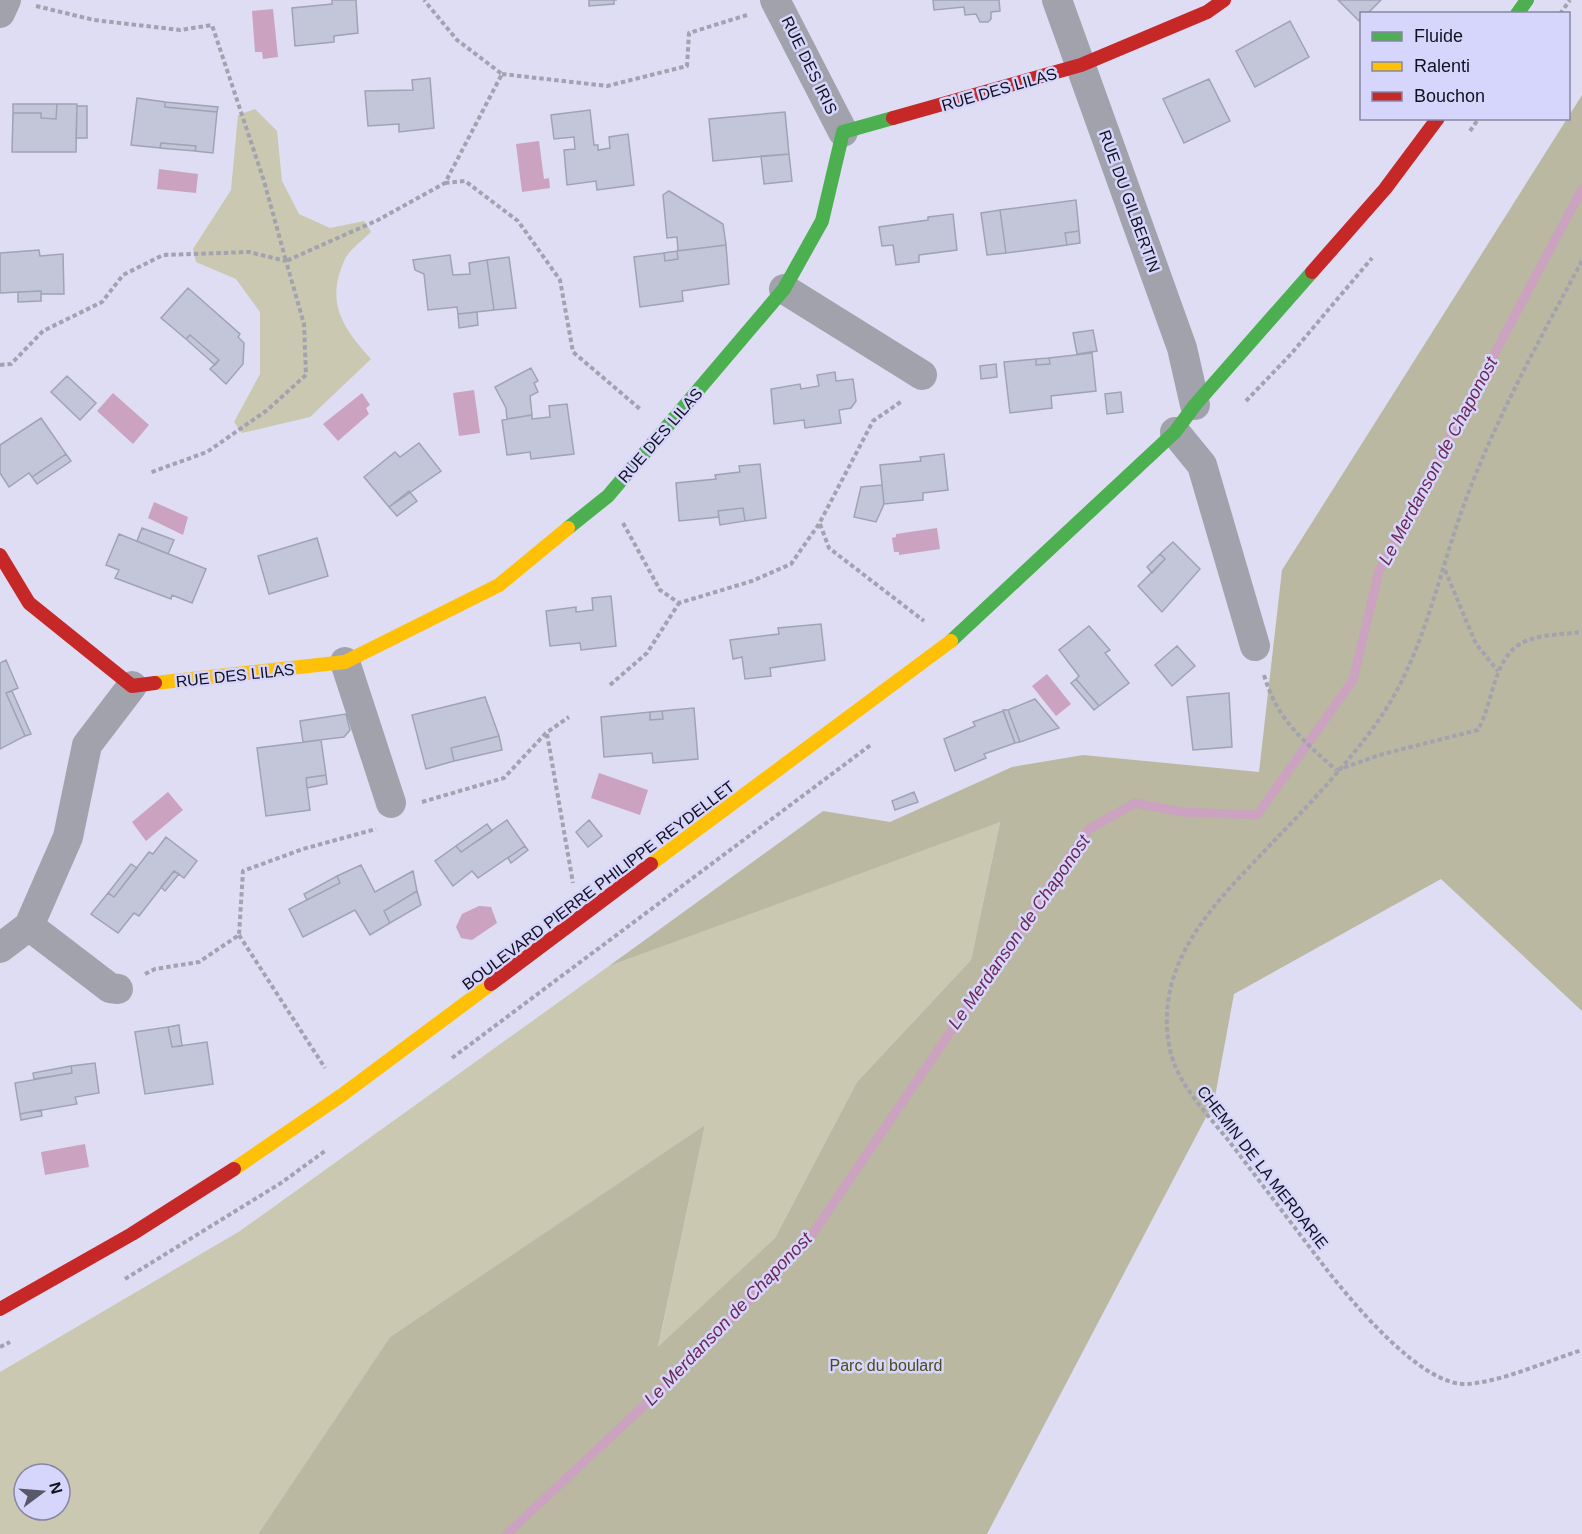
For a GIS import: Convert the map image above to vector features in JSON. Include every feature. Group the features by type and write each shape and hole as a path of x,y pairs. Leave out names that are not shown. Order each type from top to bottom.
{"main road":[{"name":"RUE DES LILAS","path":"132,686 345,662 499,585 608,496 784,289 822,221 843,132 1081,65 1207,12 1224,0"},
{"name":"BOULEVARD PIERRE PHILIPPE REYDELLET","path":"0,1309 76,1268 241,1166 342,1095 584,917 948,643 1175,432 1377,198 1436,120"},
{"path":"0,555 29,603 132,686"}],"street":[{"name":"RUE DU GILBERTIN","path":"1057,0 1182,348 1196,405"},
{"path":"0,13 19,2"},
{"name":"RUE DES IRIS","path":"778,3 843,132"},
{"path":"784,289 922,375"},
{"path":"1175,432 1202,465 1255,646"},
{"path":"345,662 391,803"},
{"path":"0,948 29,926 68,837 87,745 132,686"},
{"path":"29,926 110,988 118,989"}],"path":[{"path":"424,0 457,40 502,74 607,86 687,66 689,33 778,3"},
{"path":"19,2 94,20 180,30 212,25 264,181 304,324 306,375 266,411 207,453 149,473"},
{"path":"445,183 502,74"},
{"path":"0,365 11,364 43,332 102,302 123,275 163,255 249,252 286,261 378,220 445,183 465,181 518,221 560,280 573,352 665,430"},
{"name":"CHEMIN DE LA MERDARIE","path":"1582,261 1534,349 1463,508 1427,623 1401,682 1376,723 1275,840 1222,894 1182,953 1168,1001 1169,1047 1186,1088 1331,1275 1408,1359 1441,1380 1465,1385 1582,1350"},
{"path":"610,685 647,653 679,603 752,581 791,564 819,524 873,422 917,390 922,375"},
{"path":"608,496 660,590 679,603"},
{"path":"819,524 829,548 923,620 948,643"},
{"path":"1445,570 1476,644 1498,671"},
{"path":"1255,646 1268,688 1281,715 1299,738 1336,770 1383,754 1478,730 1487,713 1498,671 1505,656 1516,645 1532,638 1582,632"},
{"path":"342,1095 239,935 243,871 303,849 378,828 391,803 429,802 504,778 546,733 569,717"},
{"path":"546,733 568,867 584,917"},
{"path":"118,989 155,969 199,962 239,935"}],"shaded area":[{"path":"273,9 278,57 263,59 262,52 255,52 252,11"},
{"path":"255,109 277,131 282,181 299,214 330,228 364,221 371,232 353,248 345,259 339,274 337,301 345,325 371,359 310,417 242,433 234,422 260,374 260,312 236,279 196,262 193,249 231,190 238,115"},
{"path":"539,141 544,179 549,178 550,188 522,192 516,144"},
{"path":"159,169 198,174 196,193 157,189"},
{"path":"474,390 480,433 459,436 453,393"},
{"path":"113,393 149,425 133,444 97,411"},
{"path":"362,393 370,405 366,408 369,414 338,441 323,424"},
{"path":"154,502 188,517 183,535 148,518"},
{"path":"937,528 940,549 899,555 899,552 894,552 892,538 896,537 896,534"},
{"path":"1047,674 1071,704 1056,716 1032,686"},
{"path":"599,773 648,790 640,815 591,798"},
{"path":"168,792 183,810 146,841 132,822"},
{"path":"1000,821 971,960 857,1082 775,1238 658,1348 705,1125 390,1337 258,1534 0,1534 0,1372 240,1231 609,966"},
{"path":"479,906 491,907 497,923 472,940 461,938 456,927 462,914"},
{"path":"85,1144 89,1167 45,1175 41,1152"}],"green space":[{"name":"Parc du boulard","path":"1582,95 1582,1011 1441,879 1234,994 1214,1102 987,1534 258,1534 390,1337 705,1125 658,1347 775,1238 857,1082 971,960 1000,822 609,966 823,811 890,822 1012,767 1083,755 1259,772 1282,570 1566,120 1570,120 1570,114"}],"building":[{"path":"332,0 356,0 358,33 334,36 334,42 295,46 292,8 332,4"},
{"path":"589,0 614,0 614,4 589,6"},
{"path":"933,0 999,0 1000,11 991,12 991,19 988,22 980,22 976,14 965,15 964,7 934,10"},
{"path":"1338,0 1381,0 1369,12 1360,12 1359,21"},
{"path":"1290,21 1309,57 1255,87 1236,51"},
{"path":"430,78 434,128 399,132 399,124 368,126 365,91 413,90 412,80"},
{"path":"1209,79 1230,121 1184,143 1163,99"},
{"path":"137,98 165,102 165,107 217,112 213,153 195,151 196,146 161,143 160,148 131,145"},
{"path":"165,102 218,107 217,112 165,107"},
{"path":"13,104 57,104 56,119 41,118 41,113 13,113"},
{"path":"57,104 77,104 76,152 12,152 13,113 41,113 41,118 56,119"},
{"path":"77,106 87,106 87,138 76,138"},
{"path":"590,110 594,145 598,145 598,150 610,148 609,137 628,134 634,185 597,190 596,181 567,185 564,150 575,149 574,137 554,139 551,115"},
{"path":"785,112 789,154 713,161 709,119"},
{"path":"161,143 196,146 195,151 160,148"},
{"path":"789,154 792,181 764,184 761,156"},
{"path":"669,191 723,224 726,245 678,251 677,237 667,238 663,195"},
{"path":"1076,200 1079,231 1065,233 1067,245 1006,253 1000,210"},
{"path":"1000,210 1006,253 987,255 981,213"},
{"path":"953,214 957,250 919,255 919,262 896,265 893,245 882,246 879,227"},
{"path":"1079,231 1080,243 1067,245 1065,233"},
{"path":"726,245 729,284 682,291 683,301 640,307 634,257 664,253 665,261 678,259 677,251"},
{"path":"39,250 40,256 63,254 64,294 41,294 41,291 0,293 0,253"},
{"path":"677,251 678,259 665,261 664,253"},
{"path":"450,255 453,275 470,274 469,263 487,260 494,310 458,314 457,307 428,310 424,274 415,270 413,260"},
{"path":"509,257 516,308 494,310 487,260"},
{"path":"188,288 240,334 238,337 244,343 243,364 226,384 210,369 219,360 190,335 186,339 161,318"},
{"path":"41,291 41,301 18,302 18,292"},
{"path":"477,312 478,325 459,328 458,314"},
{"path":"1093,330 1097,351 1077,354 1073,333"},
{"path":"190,335 219,360 215,365 186,339"},
{"path":"1092,353 1096,391 1051,396 1052,408 1010,413 1004,362 1036,359 1036,365 1050,364 1049,358"},
{"path":"1049,358 1050,364 1036,365 1036,359"},
{"path":"996,364 997,377 981,379 980,366"},
{"path":"531,368 538,381 534,383 538,392 530,396 532,415 507,419 506,408 495,387"},
{"path":"835,372 836,381 853,379 856,401 851,408 839,410 841,423 805,428 804,420 774,424 771,389 800,384 801,389 819,386 817,375"},
{"path":"67,376 96,403 80,420 51,392"},
{"path":"1121,392 1123,412 1107,414 1105,394"},
{"path":"567,404 574,454 531,459 530,452 507,455 502,420 532,415 532,419 550,417 549,406"},
{"path":"41,418 66,454 32,477 29,473 9,487 0,473 0,445"},
{"path":"419,443 441,471 389,507 364,477 395,452 400,457"},
{"path":"66,454 71,461 37,484 32,477"},
{"path":"944,454 948,490 923,493 923,500 884,504 880,465 921,461 920,457"},
{"path":"760,464 766,518 745,521 743,508 718,511 719,517 679,521 676,483 716,479 715,475 740,472 739,466"},
{"path":"882,485 884,504 876,522 854,517 861,487"},
{"path":"409,491 417,501 397,516 389,507"},
{"path":"743,508 745,521 720,525 718,511"},
{"path":"142,528 174,540 168,554 137,541"},
{"path":"119,534 206,569 192,603 172,595 171,599 115,578 119,570 106,565"},
{"path":"317,538 328,576 269,594 258,556"},
{"path":"1173,542 1200,569 1162,612 1138,586 1165,559 1160,554"},
{"path":"1160,554 1165,559 1152,573 1147,567"},
{"path":"611,596 616,646 581,650 580,643 550,646 546,611 576,607 576,612 593,610 592,598"},
{"path":"821,624 825,660 770,668 771,676 745,679 742,657 733,659 730,640 779,634 778,628"},
{"path":"1089,626 1110,650 1105,653 1129,683 1099,706 1076,679 1079,676 1059,650"},
{"path":"1177,646 1195,666 1172,686 1155,665"},
{"path":"6,660 18,688 6,693 25,736 0,749 0,663"},
{"path":"1076,679 1099,706 1094,710 1071,683"},
{"path":"12,691 31,734 25,736 6,693"},
{"path":"1229,693 1232,747 1193,750 1187,697"},
{"path":"485,697 499,736 451,748 454,761 426,769 412,715"},
{"path":"1035,699 1059,728 1020,742 1008,710"},
{"path":"694,708 698,759 653,763 652,753 604,757 601,717 650,712 650,720 663,719 662,711"},
{"path":"1003,710 1008,710 1020,742 1015,743"},
{"path":"662,711 663,719 650,720 650,712"},
{"path":"1003,711 1015,743 984,754 986,758 955,771 944,739 975,726 973,722"},
{"path":"346,714 350,730 344,737 303,742 300,721"},
{"path":"499,736 502,750 454,761 451,748"},
{"path":"321,740 326,775 306,778 310,810 266,816 257,748"},
{"path":"326,775 327,784 307,788 306,778"},
{"path":"914,792 918,802 895,810 892,801"},
{"path":"507,820 525,846 478,878 472,871 453,886 435,861 456,846 461,852"},
{"path":"589,820 602,836 588,847 576,832"},
{"path":"487,824 492,831 461,852 456,846"},
{"path":"166,837 197,861 184,878 174,871 139,916 134,913 118,933 91,914 108,893 114,897 149,852 153,854"},
{"path":"525,846 528,850 511,863 508,858"},
{"path":"131,864 137,868 114,897 108,893"},
{"path":"361,865 375,892 413,871 417,891 384,911 390,923 370,935 355,910 303,937 289,909 340,883 337,876"},
{"path":"174,871 179,874 165,891 161,887"},
{"path":"337,876 340,883 307,900 304,894"},
{"path":"417,891 421,905 390,923 384,911"},
{"path":"179,1025 182,1046 172,1047 168,1027"},
{"path":"168,1027 172,1047 207,1042 213,1084 145,1094 135,1032"},
{"path":"95,1063 99,1093 75,1097 77,1104 20,1114 15,1083 72,1073 71,1066"},
{"path":"71,1066 72,1073 34,1079 33,1073"},
{"path":"41,1110 42,1116 21,1120 20,1114"}],"waterway":[{"name":"Le Merdanson de Chaponost","path":"507,1534 684,1368 813,1233 1089,829 1135,803 1182,812 1257,815 1353,680 1379,571 1582,189"}],"traffic: fast":[{"path":"1518,12 1527,0"},
{"path":"568,528 608,496 784,289 822,221 843,132 893,118"},
{"path":"951,641 1175,432 1195,405 1312,272"}],"traffic: slow":[{"path":"155,683 345,662 499,585 568,528"},
{"path":"651,864 951,641"},
{"path":"234,1169 342,1095 491,984"}],"traffic: jam":[{"path":"893,118 1081,65 1207,12 1224,0"},
{"path":"1312,272 1385,189 1437,120"},
{"path":"0,555 29,603 132,686 155,683"},
{"path":"491,984 651,864"},
{"path":"0,1309 132,1234 234,1169"}]}
